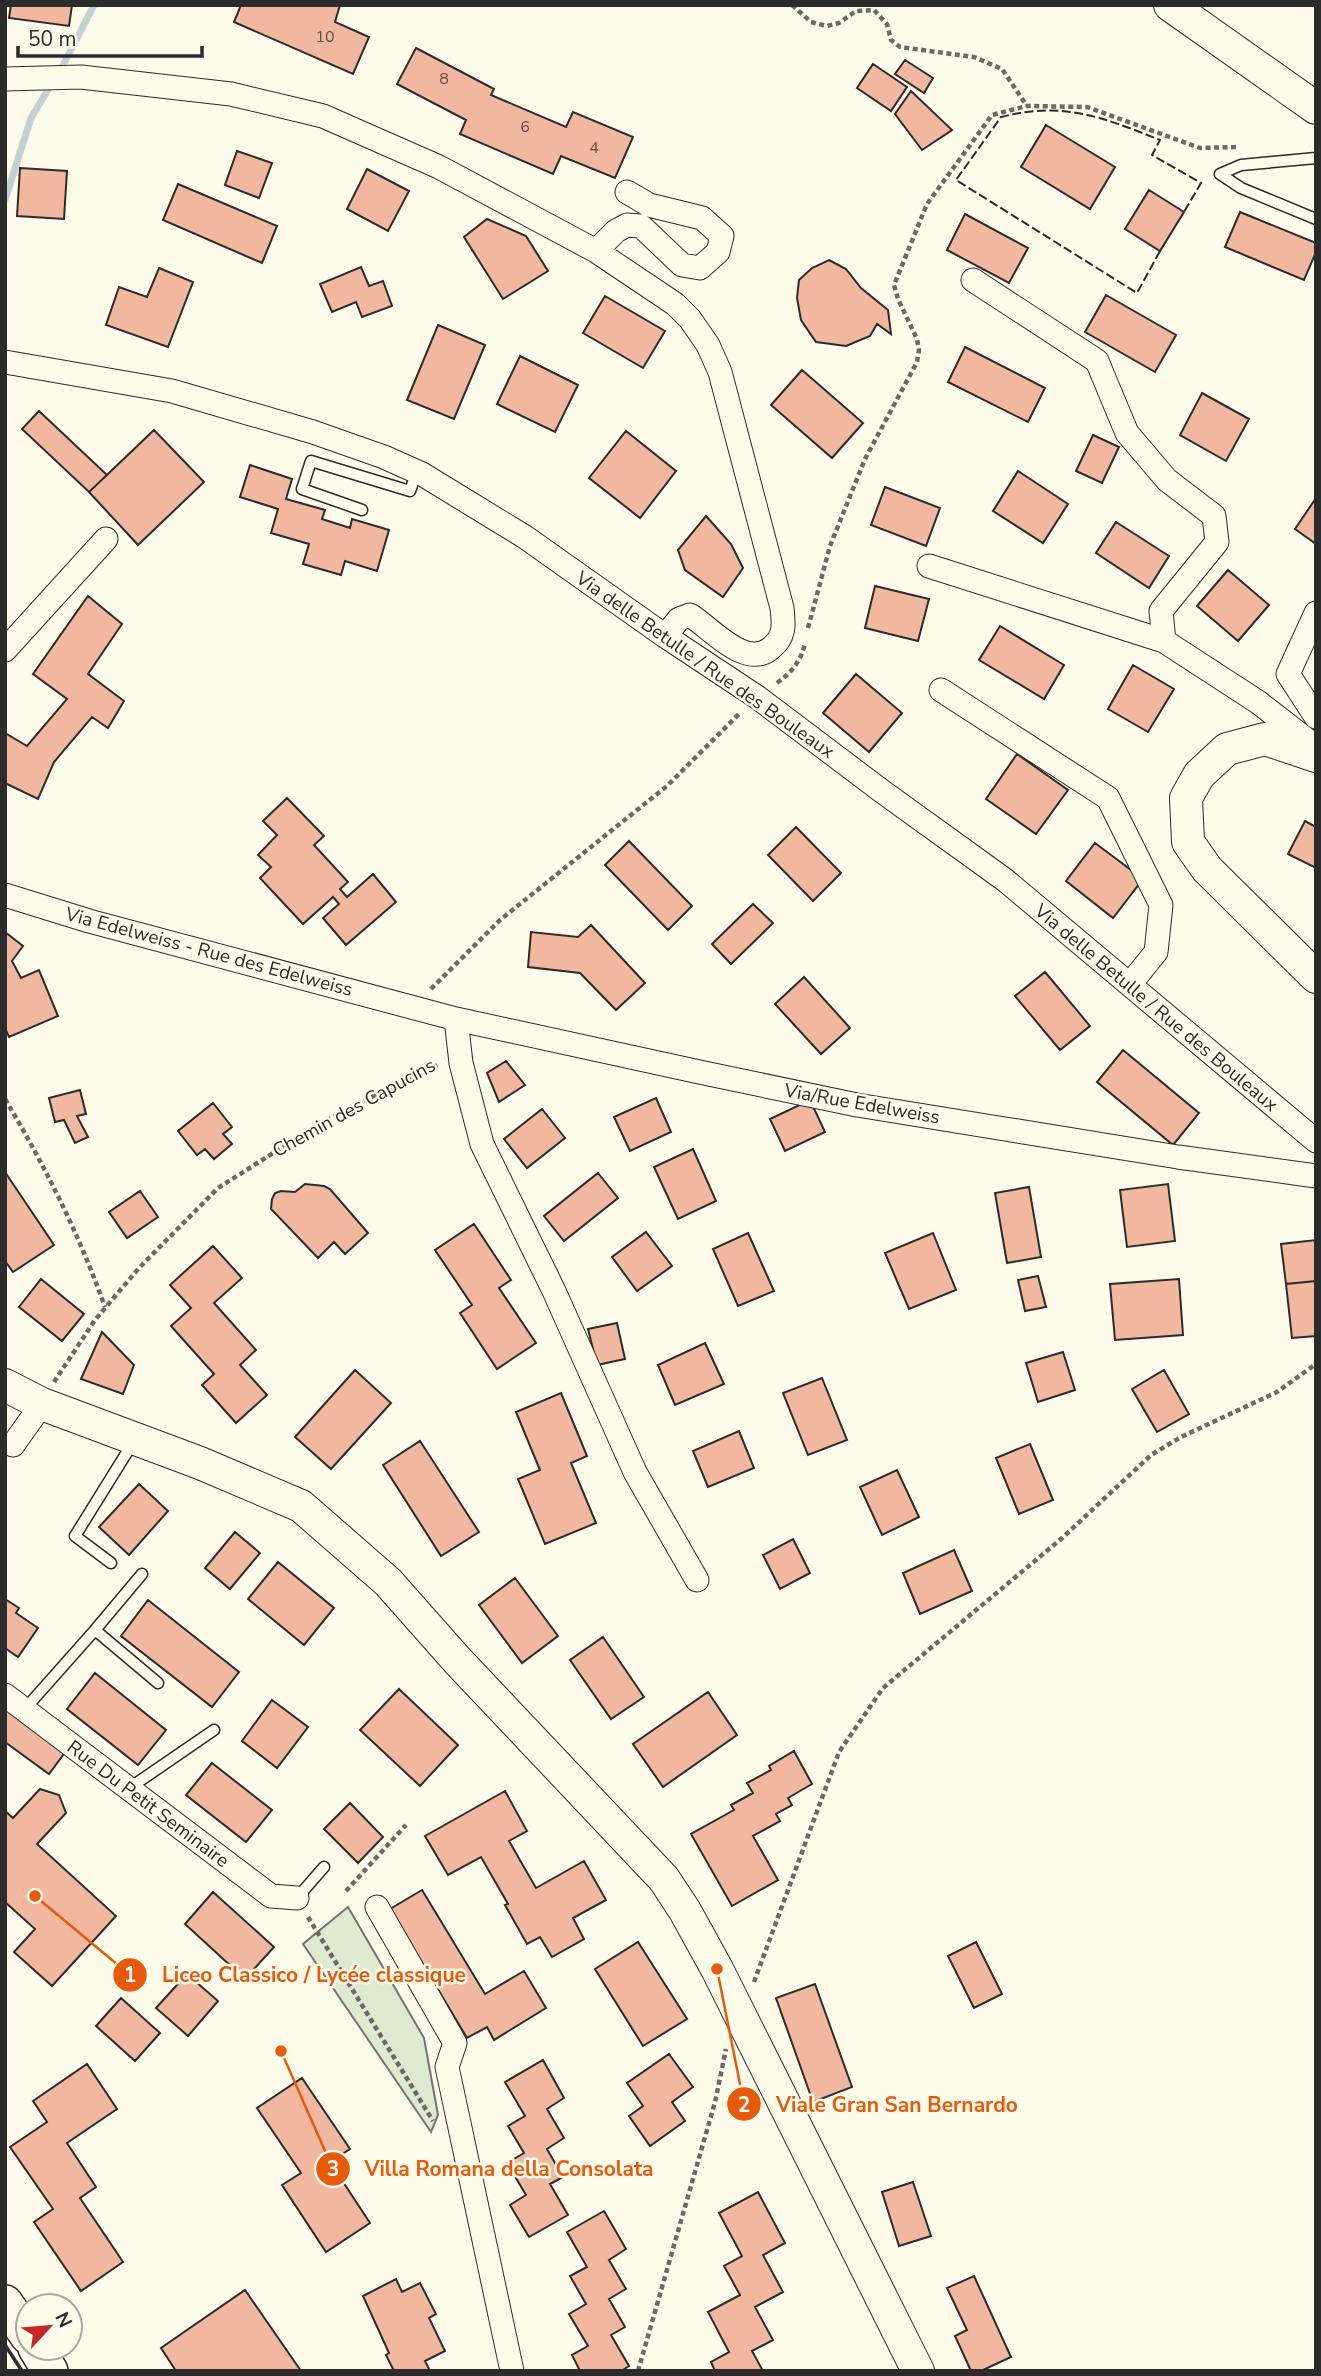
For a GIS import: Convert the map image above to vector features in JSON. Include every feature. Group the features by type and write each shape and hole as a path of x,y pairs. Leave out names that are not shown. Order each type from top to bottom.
{"main road":[{"path":"1170,5 1316,108"},
{"path":"1316,756 1265,739 1227,749 1199,775 1186,798 1188,842 1207,869 1316,977"},
{"path":"5,1385 42,1404 301,1506 388,1582 457,1660 664,1879 685,1911 735,2007 918,2371"}],"street":[{"path":"5,79 81,77 231,94 323,116 439,167 596,251 675,304 690,318 708,345 720,372 785,625 779,641 767,652 753,655 735,650 690,615 679,619 665,636"},
{"path":"596,251 627,225 641,226 682,265 700,268 719,252 722,236 702,218 649,205 626,192"},
{"path":"973,280 1097,361 1127,433 1167,480 1214,516 1217,542 1161,611 1164,641"},
{"name":"Via delle Betulle / Rue des Bouleaux","path":"5,362 172,391 313,432 417,471 525,537 665,636 757,696 1005,880 1316,1141"},
{"path":"5,650 106,539"},
{"path":"929,565 1164,641 1258,702 1316,747"},
{"path":"1316,613 1288,674 1316,717"},
{"path":"941,690 1108,798 1161,905 1156,952 1131,984"},
{"name":"Via Edelweiss - Rue des Edelweiss","path":"5,895 89,921 413,1007"},
{"name":"Via/Rue Edelweiss","path":"413,1007 456,1019 857,1105 1178,1157 1316,1176"},
{"path":"456,1019 461,1063 482,1144 554,1291 635,1472 697,1580"},
{"path":"13,1445 42,1404"},
{"name":"Rue Du Petit Seminaire","path":"5,1695 271,1896 297,1898"},
{"path":"377,1907 455,2043 447,2067 512,2371"}],"lane":[{"path":"1316,158 1241,165 1220,174 1241,188 1316,219"},
{"path":"362,510 302,489 311,461 410,491 417,471"},
{"path":"111,1563 75,1536 136,1439"},
{"path":"24,1710 142,1574"},
{"path":"95,1630 158,1683"},
{"path":"128,1789 214,1730"},
{"path":"297,1898 324,1867"}],"path":[{"path":"792,5 811,22 827,26 839,23 856,11 874,10 887,24 891,40 900,47 974,57 1002,69 1027,106"},
{"path":"413,1007 500,920 667,786 757,696 786,676 801,659 830,546 865,459 917,362 917,338 894,285 927,204 992,115 1027,106 1087,107 1200,148 1242,146"},
{"name":"Chemin des Capucins","path":"42,1404 106,1307 139,1268 218,1188 339,1114 440,1065 444,1053"},
{"path":"5,1099 61,1199 106,1307"},
{"path":"735,2007 748,1999 839,1752 883,1688 1061,1539 1151,1455 1181,1437 1277,1392 1316,1364"},
{"path":"346,1891 407,1825"},
{"path":"297,1898 435,2124"},
{"path":"638,2371 715,2102 727,2042"}],"green space":[{"path":"348,1907 424,2038 438,2115 431,2132 303,1944"}],"building":[{"path":"11,5 72,5 69,26 9,18"},
{"path":"241,5 340,5 335,22 369,37 353,74 234,22"},
{"path":"416,48 494,89 491,95 566,127 573,112 633,137 615,178 561,156 553,174 460,134 466,120 397,84"},
{"path":"905,60 933,78 924,93 895,74"},
{"path":"873,64 907,87 891,111 857,88"},
{"path":"911,91 952,130 922,150 895,114"},
{"path":"1046,125 1115,167 1090,209 1021,167"},
{"path":"237,151 272,163 259,198 225,185"},
{"path":"20,168 67,171 64,219 17,216"},
{"path":"367,169 409,191 388,231 347,209"},
{"path":"178,184 277,226 262,263 163,220"},
{"path":"1149,190 1184,212 1160,251 1125,229"},
{"path":"1240,212 1316,243 1316,252 1304,280 1225,247"},
{"path":"965,214 1028,248 1009,283 947,250"},
{"path":"487,219 526,236 548,271 503,299 464,237"},
{"path":"829,260 846,269 861,288 888,310 891,334 877,324 870,336 846,346 816,342 801,320 797,298 799,280 812,268"},
{"path":"361,267 369,286 383,281 392,306 362,317 356,302 332,312 320,284"},
{"path":"159,268 193,282 168,347 106,325 119,287 147,297"},
{"path":"1106,295 1176,335 1155,372 1085,332"},
{"path":"605,296 665,331 643,368 583,333"},
{"path":"438,325 485,345 454,419 407,400"},
{"path":"965,347 1045,388 1028,422 948,382"},
{"path":"520,356 578,385 555,432 497,404"},
{"path":"802,370 863,423 832,458 771,405"},
{"path":"1202,393 1249,419 1226,461 1180,435"},
{"path":"39,411 107,475 89,492 22,429"},
{"path":"154,430 204,482 138,545 89,492"},
{"path":"626,431 676,471 640,518 589,478"},
{"path":"1093,435 1119,447 1102,483 1076,471"},
{"path":"250,465 292,479 286,499 325,510 322,519 350,528 352,519 389,530 377,571 345,561 341,575 303,564 309,544 271,533 278,509 240,497"},
{"path":"1018,471 1068,504 1043,543 993,511"},
{"path":"885,487 940,508 926,546 871,525"},
{"path":"1316,498 1316,544 1295,529"},
{"path":"706,516 731,544 743,568 723,597 685,570 678,550"},
{"path":"1116,522 1169,556 1149,588 1096,553"},
{"path":"1228,570 1269,605 1238,641 1197,606"},
{"path":"875,586 929,599 918,641 865,628"},
{"path":"88,596 122,624 88,674 124,701 108,728 92,717 54,762 38,799 5,783 5,733 27,746 67,699 33,674"},
{"path":"1000,626 1064,665 1044,699 979,660"},
{"path":"1133,665 1174,689 1148,732 1108,709"},
{"path":"856,674 902,713 869,752 823,713"},
{"path":"1017,754 1068,790 1036,834 986,799"},
{"path":"287,798 324,836 314,845 348,882 340,889 347,897 373,874 396,902 346,945 323,918 339,904 333,897 303,924 260,878 271,867 258,855 277,835 263,821"},
{"path":"1305,821 1316,827 1316,868 1288,854"},
{"path":"796,827 841,873 813,901 768,855"},
{"path":"629,841 692,906 668,930 605,865"},
{"path":"1095,843 1143,879 1113,918 1066,881"},
{"path":"753,904 773,923 731,964 712,944"},
{"path":"591,925 645,983 616,1010 580,973 528,967 531,932 578,937"},
{"path":"5,932 23,946 12,961 21,978 39,970 58,1016 9,1037 5,1028"},
{"path":"1045,972 1090,1026 1060,1050 1015,996"},
{"path":"804,977 850,1028 821,1054 775,1004"},
{"path":"1123,1050 1199,1113 1173,1145 1097,1082"},
{"path":"506,1061 525,1085 499,1102 487,1073"},
{"path":"80,1090 86,1114 77,1116 88,1137 75,1143 64,1120 55,1122 49,1098"},
{"path":"656,1098 671,1132 630,1151 614,1117"},
{"path":"810,1100 825,1132 785,1151 770,1119"},
{"path":"213,1103 232,1127 223,1134 232,1144 214,1159 205,1149 197,1155 178,1131"},
{"path":"542,1109 565,1138 527,1168 504,1139"},
{"path":"693,1149 716,1201 678,1219 654,1167"},
{"path":"5,1172 54,1245 13,1272 5,1261"},
{"path":"598,1173 618,1198 564,1241 544,1216"},
{"path":"305,1184 330,1189 368,1233 345,1254 334,1242 318,1258 271,1209 275,1193 295,1192"},
{"path":"1168,1184 1175,1241 1127,1247 1120,1190"},
{"path":"1029,1187 1041,1257 1007,1263 995,1193"},
{"path":"140,1191 158,1217 127,1238 109,1212"},
{"path":"474,1224 511,1280 499,1288 536,1343 497,1369 460,1313 472,1305 435,1250"},
{"path":"646,1232 672,1266 637,1291 612,1257"},
{"path":"748,1233 774,1291 738,1306 713,1249"},
{"path":"933,1233 956,1290 909,1309 885,1253"},
{"path":"1316,1240 1316,1281 1286,1284 1281,1244"},
{"path":"213,1246 242,1278 214,1303 256,1350 240,1365 267,1395 236,1423 202,1385 214,1374 171,1326 191,1308 170,1285"},
{"path":"1038,1276 1046,1307 1025,1311 1018,1280"},
{"path":"41,1279 84,1314 62,1341 19,1307"},
{"path":"1179,1279 1183,1335 1115,1340 1110,1284"},
{"path":"1316,1281 1316,1336 1292,1338 1286,1284"},
{"path":"617,1323 625,1359 597,1365 588,1329"},
{"path":"102,1332 134,1365 123,1394 81,1379"},
{"path":"705,1343 724,1384 675,1405 658,1365"},
{"path":"1063,1352 1075,1390 1038,1402 1026,1363"},
{"path":"355,1370 391,1403 331,1469 295,1437"},
{"path":"1164,1370 1189,1414 1157,1432 1132,1389"},
{"path":"822,1378 847,1440 808,1455 783,1393"},
{"path":"561,1393 587,1456 571,1463 596,1523 545,1544 518,1479 540,1470 516,1412"},
{"path":"739,1431 754,1468 708,1487 693,1451"},
{"path":"420,1441 479,1532 441,1556 383,1465"},
{"path":"1030,1444 1053,1500 1019,1514 996,1458"},
{"path":"897,1470 919,1517 882,1535 860,1487"},
{"path":"139,1484 168,1511 129,1555 99,1527"},
{"path":"235,1532 260,1553 230,1589 205,1568"},
{"path":"793,1539 810,1573 780,1589 763,1555"},
{"path":"954,1550 972,1591 920,1614 903,1573"},
{"path":"278,1562 334,1608 304,1645 248,1599"},
{"path":"515,1578 558,1636 522,1663 479,1605"},
{"path":"5,1599 19,1608 16,1613 38,1628 18,1657 5,1648"},
{"path":"148,1600 239,1672 212,1707 121,1636"},
{"path":"603,1637 644,1697 611,1719 570,1660"},
{"path":"95,1673 166,1730 138,1765 67,1709"},
{"path":"399,1689 458,1745 420,1786 360,1730"},
{"path":"708,1692 737,1735 663,1787 633,1744"},
{"path":"5,1700 69,1747 49,1774 5,1742"},
{"path":"272,1700 308,1727 277,1768 242,1741"},
{"path":"794,1751 812,1784 788,1798 792,1805 776,1814 780,1821 753,1836 778,1880 732,1906 691,1834 734,1810 731,1805 753,1793 747,1783 771,1770 769,1766"},
{"path":"212,1763 272,1810 246,1842 186,1795"},
{"path":"40,1789 59,1795 66,1813 37,1844 116,1916 52,1986 14,1952 35,1929 5,1902 5,1811 13,1818"},
{"path":"505,1791 527,1831 509,1841 536,1888 584,1861 606,1900 573,1918 584,1939 552,1957 540,1937 527,1944 481,1857 448,1875 425,1836"},
{"path":"350,1803 383,1837 358,1863 324,1829"},
{"path":"422,1890 485,1994 524,1971 546,2008 494,2040 487,2027 467,2038 390,1909"},
{"path":"213,1892 274,1947 245,1979 185,1924"},
{"path":"638,1942 687,2019 643,2046 595,1969"},
{"path":"976,1942 1002,1994 974,2008 948,1956"},
{"path":"187,1974 218,2001 188,2036 156,2008"},
{"path":"815,1984 852,2087 813,2102 776,1998"},
{"path":"121,1998 160,2033 135,2061 96,2026"},
{"path":"669,2054 693,2087 672,2102 685,2121 650,2146 629,2116 643,2106 627,2083"},
{"path":"543,2060 564,2098 547,2109 564,2138 547,2149 563,2177 550,2184 568,2215 529,2237 510,2205 526,2195 507,2163 524,2153 508,2126 525,2116 505,2082"},
{"path":"87,2064 117,2109 67,2143 96,2187 80,2198 123,2262 81,2291 34,2222 53,2209 10,2147 47,2122 33,2101"},
{"path":"302,2078 350,2149 330,2162 370,2223 326,2252 282,2185 301,2173 257,2108"},
{"path":"913,2182 931,2236 899,2246 882,2192"},
{"path":"758,2192 785,2243 763,2255 783,2292 755,2307 773,2340 752,2351 763,2371 715,2371 711,2362 729,2352 708,2312 740,2295 724,2266 742,2256 719,2213"},
{"path":"604,2211 626,2249 609,2260 626,2289 609,2299 625,2327 611,2335 629,2366 621,2371 580,2371 572,2355 588,2346 569,2314 586,2304 570,2276 587,2267 567,2232"},
{"path":"974,2276 1011,2357 981,2371 971,2371 955,2336 967,2330 947,2288"},
{"path":"396,2279 402,2292 420,2283 436,2314 429,2318 445,2351 425,2361 430,2371 394,2371 386,2355 389,2353 363,2296"},
{"path":"245,2290 301,2371 176,2371 161,2348"}],"waterway":[{"path":"59,73 94,5"},
{"path":"5,200 31,118 52,83"}],"fence":[{"path":"1160,251 1137,293 956,180 1001,117 1024,112 1064,111 1101,118 1160,140 1152,155 1201,183 1184,212"}],"wall":[{"path":"5,2345 22,2371"}],"place":[{"name":"Liceo Classico / Lycée classique","path":"35,1896"},
{"name":"Viale Gran San Bernardo","path":"717,1969"},
{"name":"Villa Romana della Consolata","path":"281,2051"}]}
